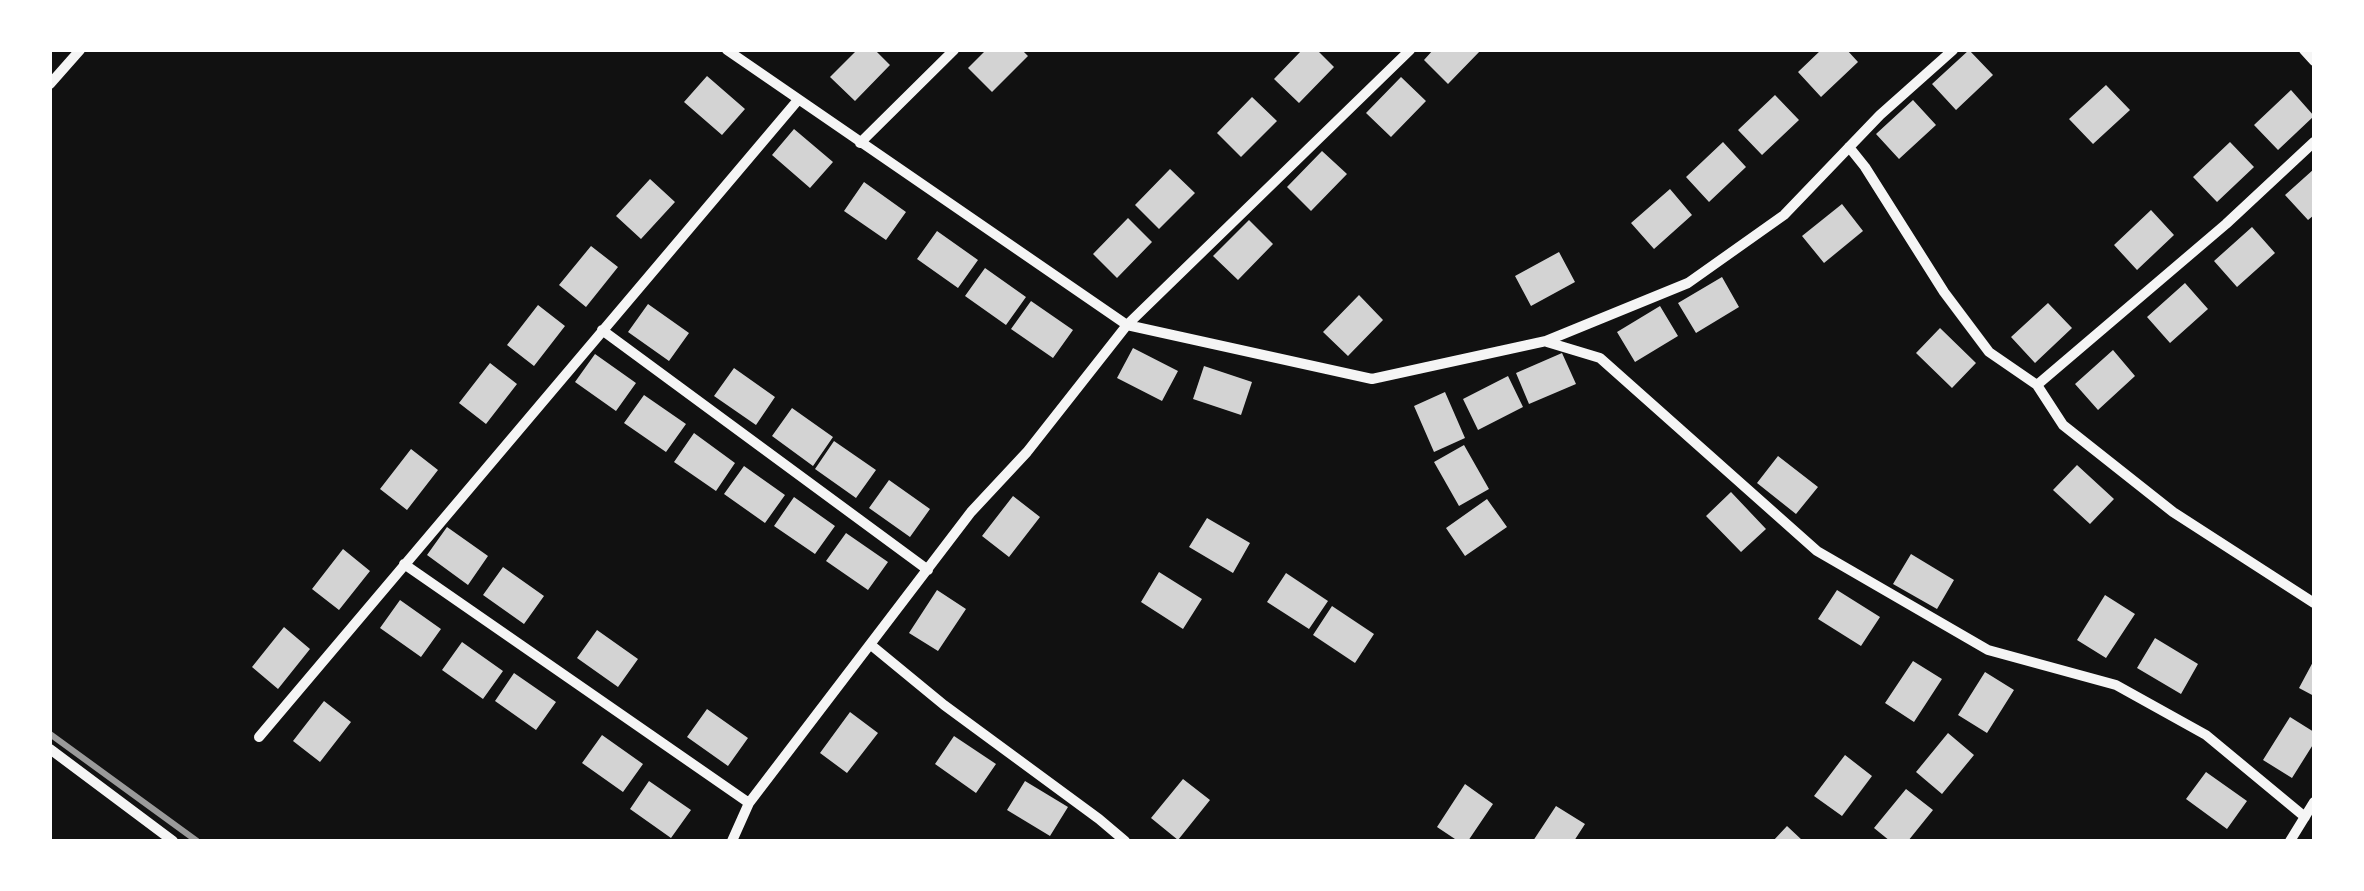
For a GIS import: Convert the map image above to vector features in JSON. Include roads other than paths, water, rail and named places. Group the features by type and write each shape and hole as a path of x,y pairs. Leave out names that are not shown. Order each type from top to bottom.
{"street":[{"path":"50,84 80,50"},
{"path":"726,50 1127,324 1372,379 1546,342 1688,283 1784,215 1880,115 1953,50"},
{"path":"860,143 954,50"},
{"path":"732,841 749,803 971,512 1026,452 1127,324 1410,50"},
{"path":"2304,50 2314,61"},
{"path":"259,737 798,100"},
{"path":"2037,385 2226,224 2314,142"},
{"path":"1849,147 1944,292 1989,352 2037,385 2063,425 2172,512 2314,603"},
{"path":"602,330 928,570"},
{"path":"1546,342 1600,358 1817,551 1988,650 2116,684 2206,736 2304,817"},
{"path":"404,564 749,803"},
{"path":"871,645 1125,841"},
{"path":"50,749 173,841"},
{"path":"2290,841 2314,802"}],"railway":[{"path":"50,734 197,841"}]}
